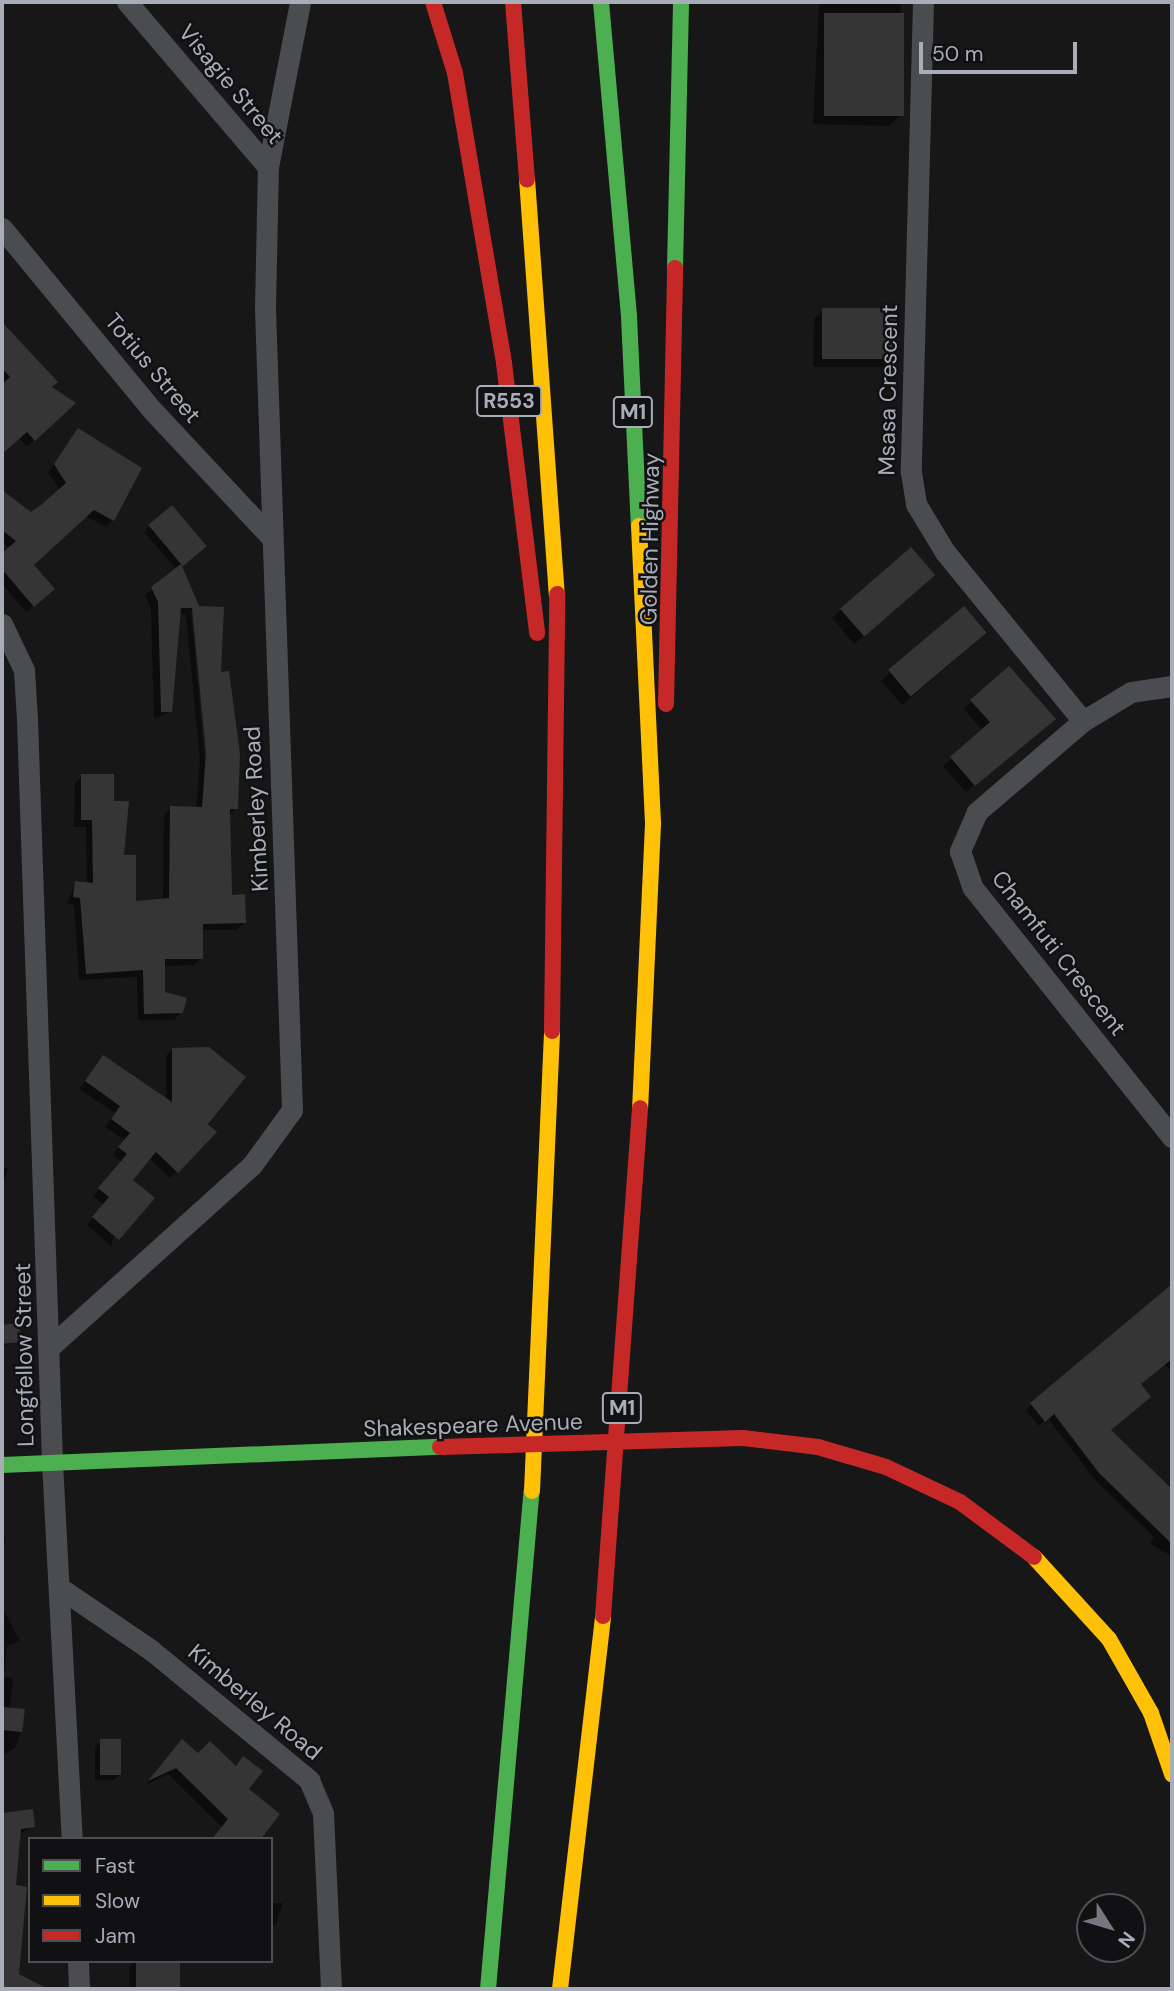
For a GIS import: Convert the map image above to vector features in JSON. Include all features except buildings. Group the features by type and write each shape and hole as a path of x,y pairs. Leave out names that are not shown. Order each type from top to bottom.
{"main road":[{"name":"R553","path":"433,2 455,73 504,363 558,804"},
{"path":"488,1989 529,1550 545,1258 558,804 557,567 513,2"},
{"name":"M1","path":"560,1989 608,1569 632,1281 653,824 629,317 601,2"},
{"name":"Golden Highway","path":"653,824 671,653 681,2"},
{"name":"Shakespeare Avenue","path":"2,1465 743,1438 818,1447 886,1467 960,1502 1013,1537 1059,1579 1109,1639 1151,1713 1172,1774"}],"street":[{"name":"Visagie Street","path":"127,2 268,167"},
{"name":"Kimberley Road","path":"51,1346 253,1165 292,1110 270,536 268,167 300,2"},
{"name":"Msasa Crescent","path":"923,2 911,472 916,504 945,552 1083,721"},
{"name":"Totius Street","path":"2,228 153,411 270,536"},
{"name":"Longfellow Street","path":"2,624 24,670 51,1346 52,1462 63,1591 72,1837"},
{"name":"Chamfuti Crescent","path":"1172,686 1130,692 1083,721 977,812 964,832 961,861 986,905 1172,1137"},
{"name":"Kimberley Road","path":"63,1591 161,1658 309,1780 324,1813 331,1989"},
{"path":"78,1963 79,1989"}],"traffic: fast":[{"path":"601,2 629,317 639,526"},
{"path":"675,268 681,2"},
{"path":"2,1465 440,1447"},
{"path":"488,1989 532,1491"}],"traffic: slow":[{"path":"527,179 557,594"},
{"path":"639,526 653,824 640,1108"},
{"path":"532,1491 552,1031"},
{"path":"1034,1557 1109,1639 1151,1713 1172,1774"},
{"path":"560,1989 603,1616"}],"traffic: jam":[{"path":"433,2 455,73 504,363 537,633"},
{"path":"513,2 527,179"},
{"path":"666,704 675,268"},
{"path":"552,1031 557,594"},
{"path":"603,1616 640,1108"},
{"path":"743,1438 818,1447 886,1467 960,1502 1034,1557"},
{"path":"440,1447 743,1438"}]}
